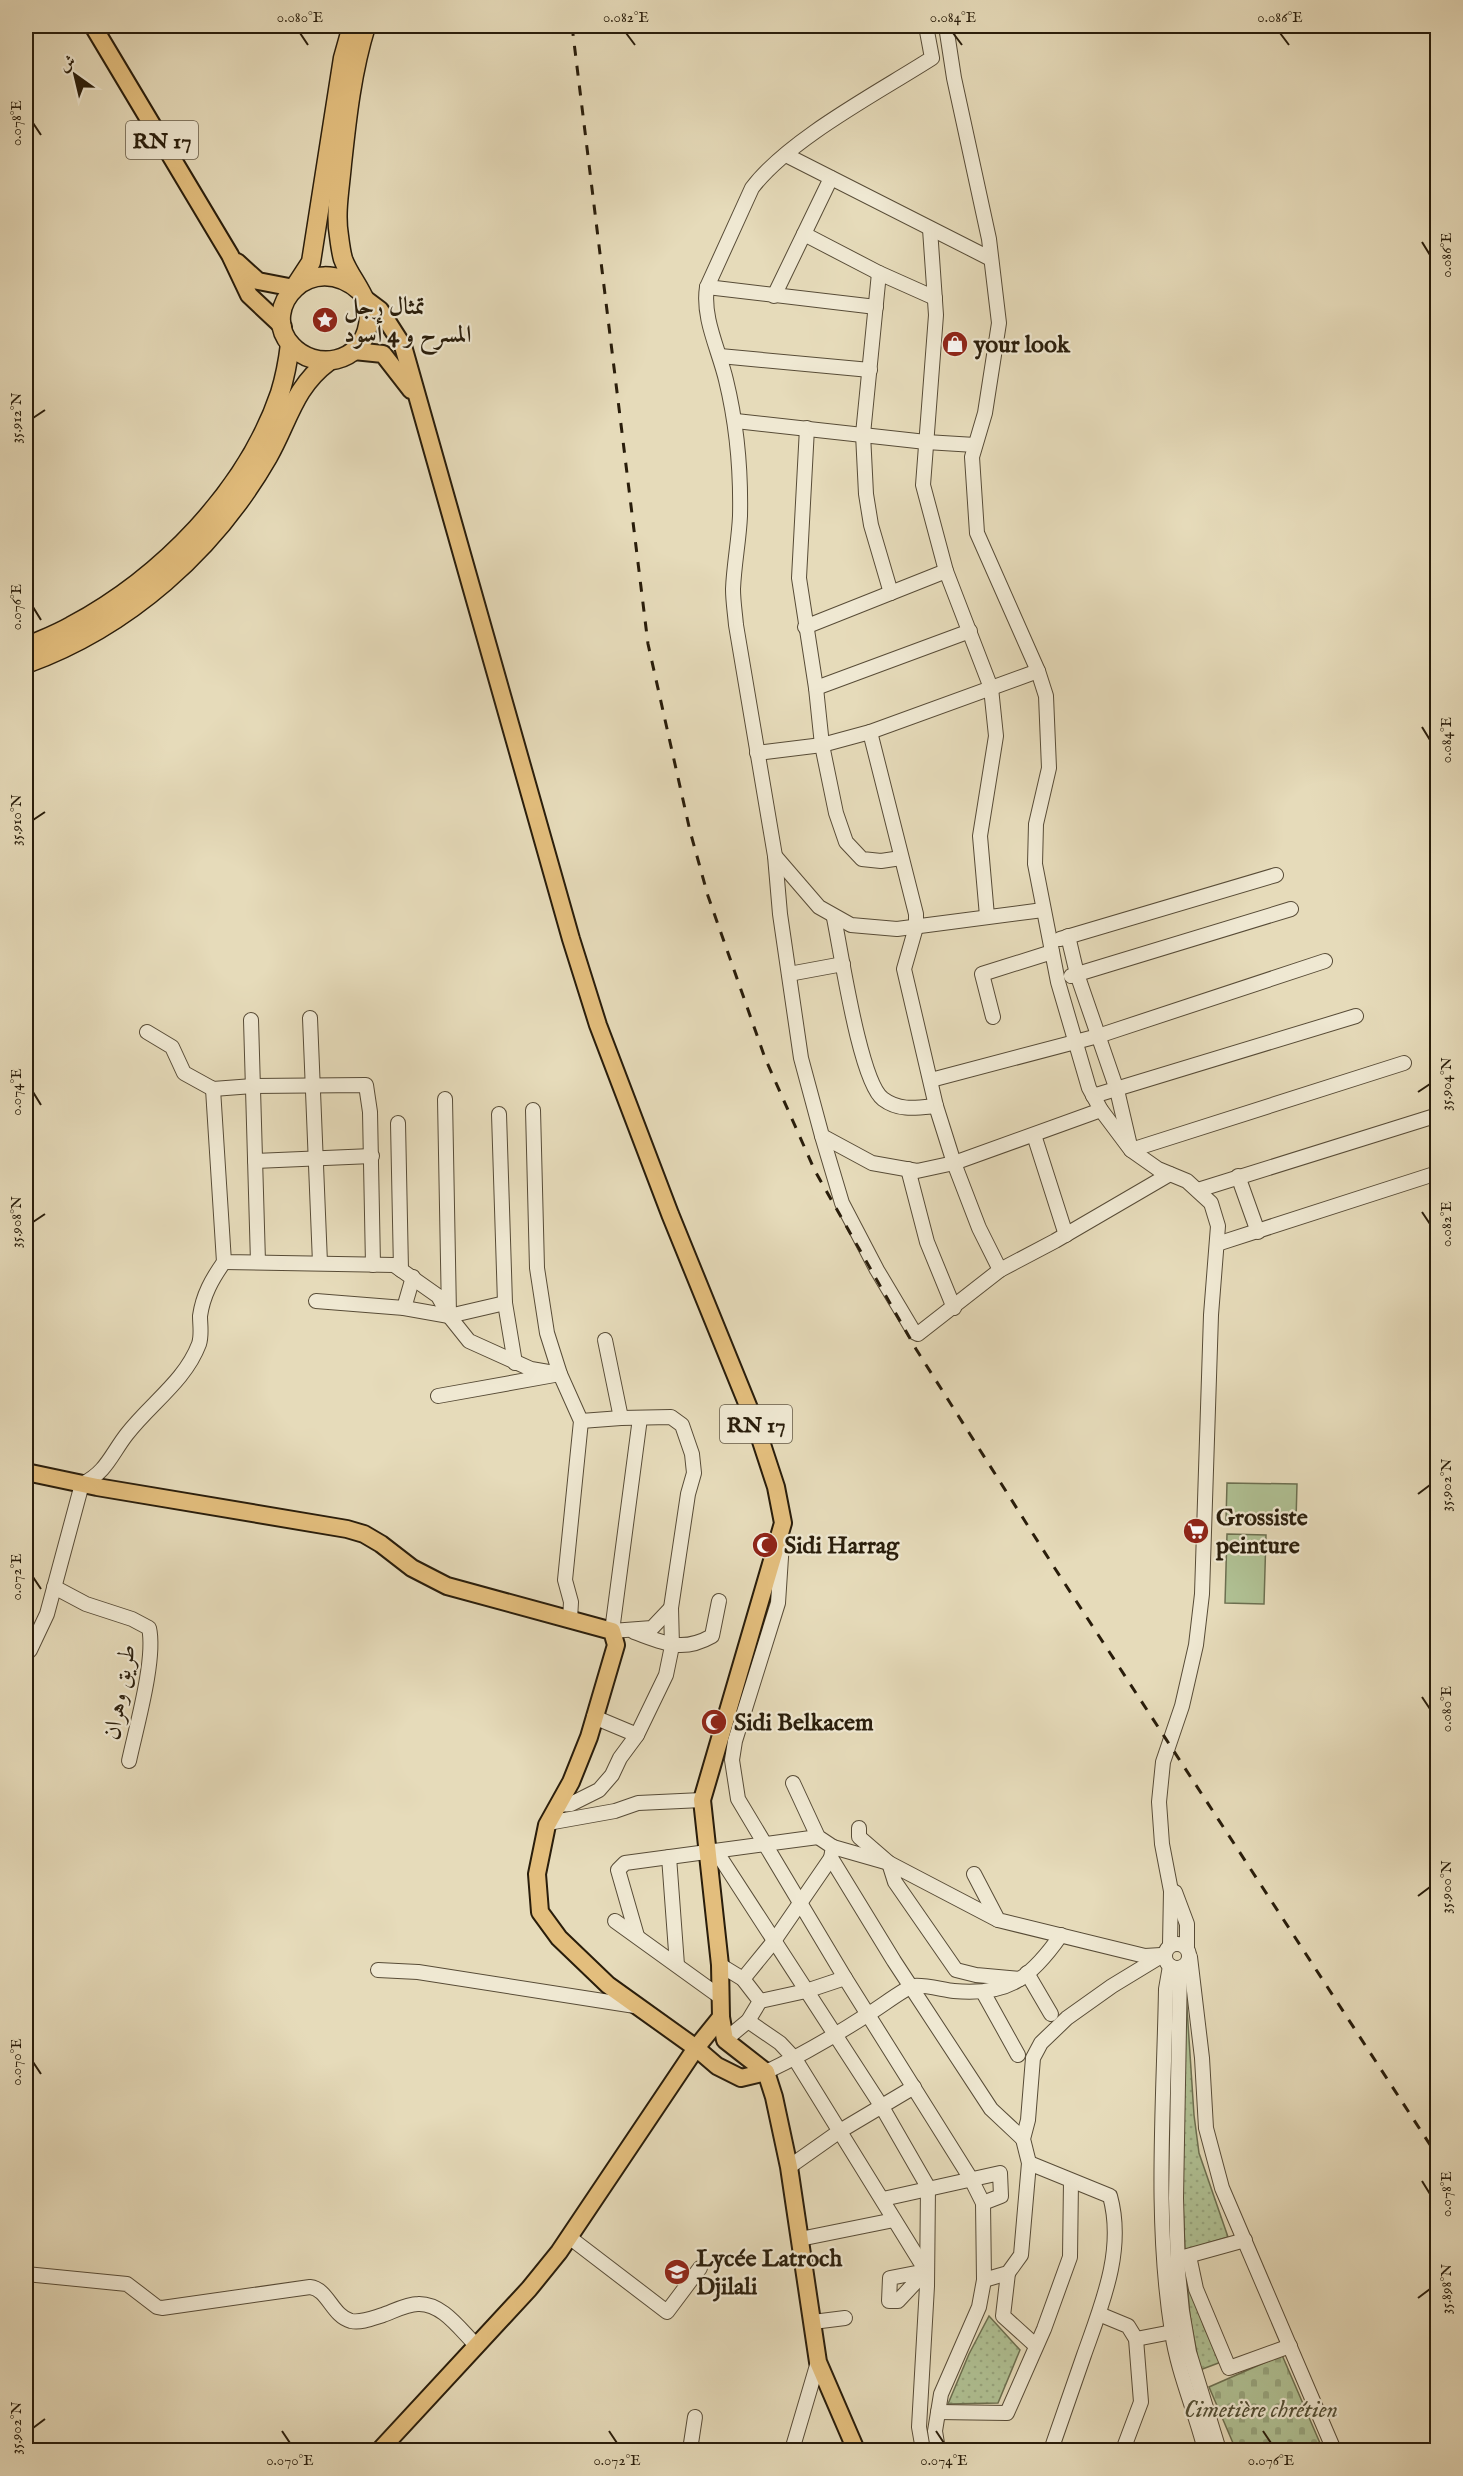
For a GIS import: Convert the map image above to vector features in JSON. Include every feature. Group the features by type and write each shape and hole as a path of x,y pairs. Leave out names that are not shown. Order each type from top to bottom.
{"highway":[{"path":"328,362 307,357 290,344 283,327 282,313 286,300 311,262 343,58 352,26"},
{"path":"26,664 72,645 110,624 173,575 214,532 246,491 269,456 302,387 314,372 328,362 354,351 363,339 368,326 369,312 343,258 338,233 338,202 350,94 366,26"},
{"path":"294,288 306,279 320,275 335,276 348,281 362,295"},
{"path":"26,647 71,626 115,599 177,549 206,518 231,487 266,424 280,394 290,344"}],"main road":[{"name":"RN 17","path":"93,26 230,255 249,295 283,327"},
{"name":"RN 17","path":"230,255 258,281 294,288"},
{"name":"RN 17","path":"362,295 380,310 402,346 571,939 598,1025 670,1214 756,1423 776,1487 783,1523 702,1800 711,1851 720,1965 719,1996 725,2040"},
{"name":"RN 17","path":"354,351 383,354 420,404"},
{"path":"26,1472 82,1484 347,1529 364,1534 412,1568 447,1586 530,1610 620,1631 594,1717 571,1782 548,1823 537,1874 540,1912 559,1938 608,1985 696,2048 717,2066 741,2078 766,2072"},
{"path":"380,2451 529,2289 569,2237 696,2048 721,2017"},
{"path":"725,2040 766,2072 780,2117 789,2167 818,2362 856,2451"}],"street":[{"path":"926,26 932,58 816,132 760,178 752,188 707,287 705,298 709,322 736,421 740,465 740,507 734,602 736,625 775,856 801,1058 842,1203 877,1270 914,1332 922,1333 1000,1270 1066,1235 1170,1174"},
{"path":"946,26 991,259 999,323 986,413 972,457 977,533 1038,671 1046,696 1049,768 1036,824 1035,864 1050,947 1074,1041 1101,1110 1131,1150 1170,1174 1187,1181 1198,1190 1211,1203 1218,1227 1211,1315 1202,1594 1196,1645 1182,1706 1163,1762 1159,1802 1162,1844 1171,1891 1176,2198 1184,2257 1182,2311 1189,2352 1219,2451"},
{"path":"786,155 991,259"},
{"path":"774,296 831,178"},
{"path":"930,229 936,315 923,485 946,571 991,688 996,736 980,836 987,916"},
{"path":"804,234 879,273 934,298"},
{"path":"879,273 863,434 866,494 871,525 891,593"},
{"path":"707,287 876,307"},
{"path":"720,356 870,370"},
{"path":"736,421 926,442 975,445"},
{"path":"807,428 799,578 816,688 822,745 836,813 846,842 862,858 881,861 901,858"},
{"path":"806,627 946,571"},
{"path":"816,688 970,631"},
{"path":"757,753 822,745 870,732 1038,671"},
{"path":"870,732 916,914 916,927 904,969 936,1106 954,1163 988,1248 1000,1270"},
{"path":"775,856 819,907 834,918 851,925 897,929 1042,910"},
{"path":"993,1017 982,975 1050,947 1068,936 1276,875"},
{"path":"1058,982 1077,974 1290,909"},
{"path":"834,918 865,1067 880,1098 899,1108 936,1106"},
{"path":"1068,936 1077,974 1117,1090 1131,1150"},
{"path":"931,1080 1098,1035 1325,961"},
{"path":"789,974 843,964"},
{"path":"1094,1096 1356,1016"},
{"path":"310,1018 320,1263"},
{"path":"251,1020 258,1262"},
{"path":"147,1032 172,1047 184,1073 213,1089 313,1084 366,1085 372,1156 373,1265"},
{"path":"1131,1150 1404,1063"},
{"path":"26,1654 46,1614 82,1484 94,1478 112,1459 127,1434 166,1393 189,1364 200,1342 201,1315 207,1287 224,1262 213,1089"},
{"path":"445,1099 449,1316"},
{"path":"533,1110 537,1268 547,1333 560,1374 581,1421 565,1580 571,1602 570,1619"},
{"path":"822,1136 872,1163 917,1171 954,1163 1101,1110"},
{"path":"499,1114 505,1303 515,1363"},
{"path":"1198,1190 1437,1115"},
{"path":"398,1123 407,1273 404,1308"},
{"path":"1034,1135 1066,1235"},
{"path":"255,1161 372,1156"},
{"path":"908,1170 927,1242 954,1308"},
{"path":"1217,1244 1431,1175"},
{"path":"1238,1176 1258,1232"},
{"path":"224,1262 394,1265 438,1296 449,1316 469,1341 531,1369 560,1374"},
{"path":"316,1301 404,1308 449,1316 505,1303"},
{"path":"606,1340 621,1418"},
{"path":"438,1396 560,1374"},
{"path":"558,1805 571,1804 599,1790 612,1775 620,1758 637,1735 666,1676 672,1646 671,1608 688,1494 694,1473 692,1454 682,1425 671,1417 581,1421"},
{"path":"620,1631 640,1419"},
{"path":"783,1523 778,1603 735,1741 732,1760 738,1799 845,1978 971,2179 983,2203 984,2280 979,2307 941,2394 935,2431 938,2451"},
{"name":"طريق وهران","path":"54,1587 86,1604 132,1619 149,1628 152,1640 129,1761"},
{"path":"620,1631 672,1646 697,1644 712,1636 719,1601"},
{"path":"620,1631 652,1628 671,1608"},
{"path":"594,1717 637,1735"},
{"path":"793,1784 818,1837 832,1853 894,1961 913,1986 991,2109 1023,2139"},
{"path":"548,1823 615,1811 638,1803 702,1800"},
{"path":"859,1828 859,1836 889,1863 999,1920 1145,1956 1188,1962 1189,1952"},
{"path":"637,1936 618,1870 625,1863 818,1837"},
{"path":"711,1851 774,1941 882,2107 928,2187 927,2286 919,2427 923,2451"},
{"path":"832,1853 889,1863"},
{"path":"743,1979 774,1941 832,1853"},
{"path":"669,1857 677,1965"},
{"path":"889,1863 895,1882 956,1970 976,1975 1023,1976"},
{"path":"1167,1873 1187,1924 1202,2058 1206,2128 1222,2188 1334,2451"},
{"path":"974,1874 999,1920"},
{"path":"615,1921 719,1996"},
{"path":"766,2072 795,2059 913,1986 983,1992 1002,1990 1023,1976 1061,1935"},
{"path":"1189,1952 1178,1943 1171,1959 1166,1989 1160,2166 1163,2254 1172,2332 1180,2372 1205,2451"},
{"path":"1035,2345 1003,2316 1008,2273 1021,2255 1029,2163 1023,2139 1028,2120 1029,2081 1033,2058 1041,2043 1076,2012 1171,1959"},
{"path":"720,1965 743,1979 760,2001"},
{"path":"378,1970 418,1972 635,2006"},
{"path":"1023,1976 1052,2014"},
{"path":"725,2040 748,2021 760,2001 806,1991 845,1978"},
{"path":"983,1992 1018,2055"},
{"path":"748,2021 780,2043 795,2059 926,2271"},
{"path":"789,2167 840,2131 914,2087"},
{"path":"1029,2163 1110,2196 1115,2213 1113,2265 1099,2314 1051,2451"},
{"path":"883,2199 928,2187 1000,2173 1001,2196 983,2203"},
{"path":"938,2412 1007,2413 1044,2329 1070,2257 1071,2181"},
{"path":"800,2239 894,2220"},
{"path":"569,2237 666,2312 700,2268"},
{"path":"1184,2257 1245,2240"},
{"path":"1184,2257 1230,2368 1290,2346"},
{"path":"984,2280 1008,2273"},
{"path":"26,2274 127,2284 157,2307 162,2308 310,2287 319,2290 340,2316 352,2321 365,2321 417,2303 439,2309 477,2346"},
{"path":"1099,2314 1128,2326 1136,2339 1141,2402 1124,2451"},
{"path":"813,2322 845,2318"},
{"path":"1136,2339 1172,2332"},
{"path":"792,2451 818,2362"},
{"path":"690,2451 695,2417"}],"green space":[{"path":"1227,1483 1297,1484 1296,1521 1226,1520"},
{"path":"1227,1534 1266,1535 1264,1604 1225,1603"},
{"path":"1186,1993 1194,2115 1199,2153 1228,2237 1185,2250 1182,2181"},
{"path":"1186,2268 1204,2327 1221,2362 1200,2370 1190,2317"},
{"path":"989,2316 1020,2350 998,2403 948,2404 969,2354"},
{"name":"Cimetière chrétien","path":"1282,2355 1323,2450 1236,2450 1209,2387"}],"railway":[{"path":"572,26 648,644 690,831 708,896 765,1058 815,1171 916,1349 1054,1567 1438,2157"}],"place":[{"name":"تمثال رجل المسرح و 4 أسود","path":"325,320"},
{"name":"your look","path":"955,344"},
{"name":"Grossiste peinture","path":"1196,1531"},
{"name":"Sidi Harrag","path":"765,1545"},
{"name":"Sidi Belkacem","path":"714,1722"},
{"name":"Lycée Latroch Djilali","path":"677,2272"}]}
